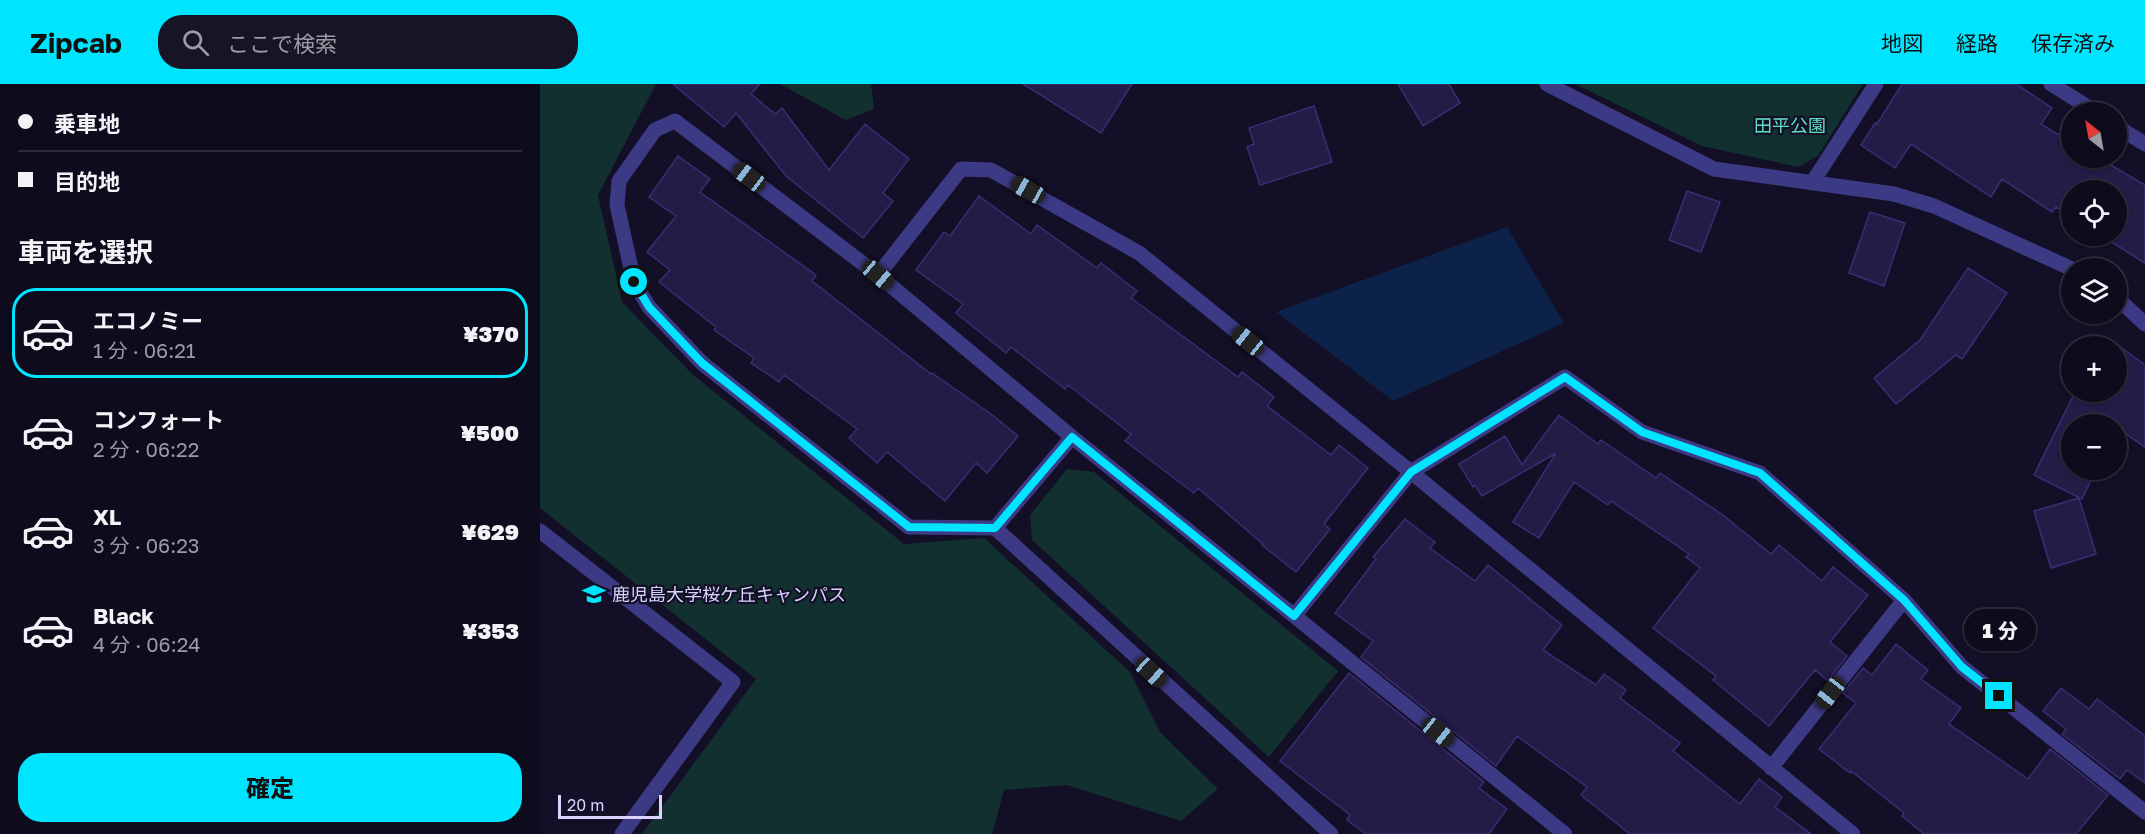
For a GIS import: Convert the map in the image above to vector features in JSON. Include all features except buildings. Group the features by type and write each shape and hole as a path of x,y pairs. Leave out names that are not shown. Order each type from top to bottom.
{"street":[{"path":"1547,84 1714,169 1894,194 1934,206 2061,263"},
{"path":"1812,183 1876,84"},
{"path":"2051,84 2080,102"},
{"path":"1331,834 995,528 909,527 702,363 649,307 634,282 617,205 619,181 655,130 675,121 878,275 1072,437 1565,834"},
{"path":"2127,133 2145,144"},
{"path":"878,275 961,169 991,170 1139,253 1411,472 1853,834"},
{"path":"2127,307 2145,324"},
{"path":"1294,616 1411,472 1565,377 1642,432 1760,473 1904,600 1962,667 2145,812"},
{"path":"995,528 1072,437"},
{"path":"540,531 733,682 622,834"},
{"path":"1771,768 1904,600"}],"green space":[{"path":"540,84 656,84 598,195 622,302 692,374 904,544 984,538 1130,672 1160,732 1218,789 1181,821 1067,785 1004,790 992,834 642,834 756,679 540,508"},
{"path":"780,84 871,84 874,109 846,120"},
{"name":"田平公園","path":"1575,84 1863,84 1818,156 1798,167 1702,146"},
{"path":"1067,469 1094,472 1338,671 1269,757 1032,540 1030,515"}],"water":[{"path":"1507,227 1564,323 1393,401 1276,312"}],"place":[{"name":"鹿児島大学桜ケ丘キャンパス","path":"594,594"}],"route":[{"path":"634,282 649,307 702,363 909,527 995,528 1072,437 1294,616 1411,472 1565,377 1642,432 1760,473 1904,600 1962,667 1999,696"}]}
